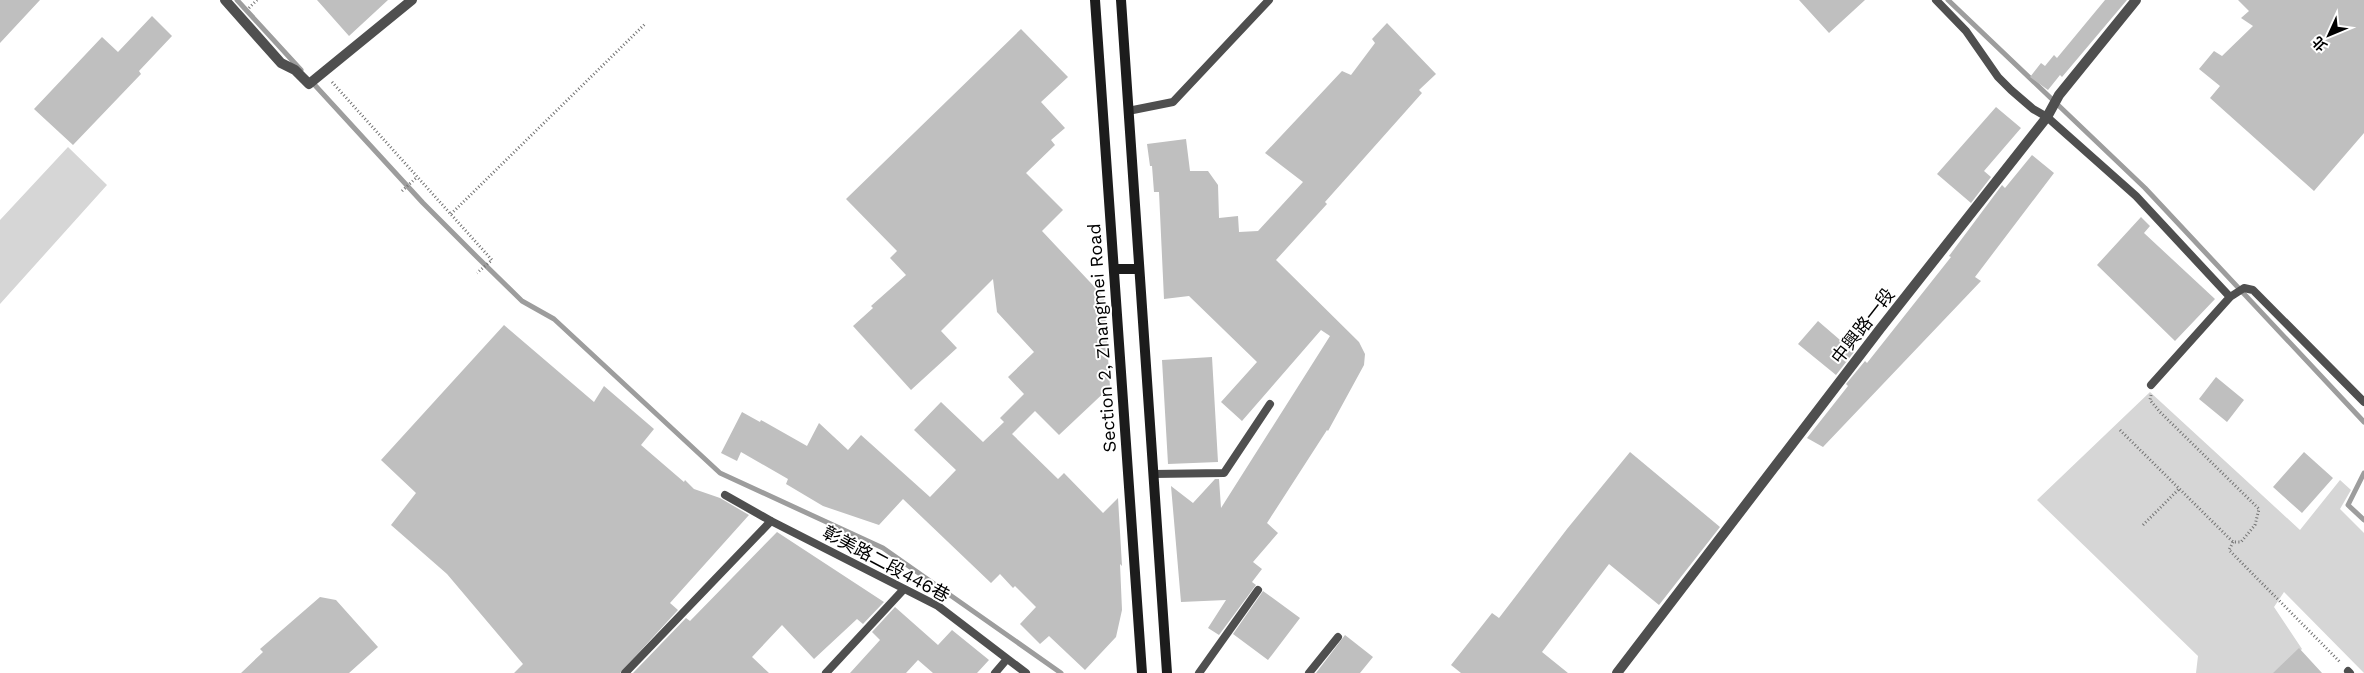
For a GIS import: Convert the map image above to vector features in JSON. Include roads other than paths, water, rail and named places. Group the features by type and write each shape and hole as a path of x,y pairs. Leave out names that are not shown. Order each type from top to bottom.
{"main road":[{"name":"Section 2, Zhangmei Road","path":"1096,0 1142,673"},
{"path":"1121,0 1167,673"},
{"path":"1114,270 1138,269"}],"street":[{"path":"225,0 281,63 295,70 309,84 412,0"},
{"name":"中興路一段","path":"1617,673 1880,329 2047,117 2059,95 2136,0"}],"lane":[{"path":"1128,111 1174,102 1269,0"},
{"path":"1936,0 1966,31 1998,77 2033,109 2047,117 2136,196 2230,298"},
{"path":"2151,385 2230,298 2244,288 2253,290 2364,402"},
{"path":"1153,474 1224,473 1270,404"},
{"name":"彰美路二段446巷","path":"725,495 771,521 938,606 1026,673"},
{"path":"625,673 771,521"},
{"path":"826,673 904,589"},
{"path":"1199,673 1258,590"},
{"path":"1308,673 1338,637"},
{"path":"995,673 1007,659"}],"waterway":[{"path":"237,0 301,70"},
{"path":"1948,0 2145,188 2364,422"},
{"path":"312,82 423,203 522,301 554,319 720,473 883,548 1061,673"},
{"path":"2364,473 2348,505 2364,520"}]}
